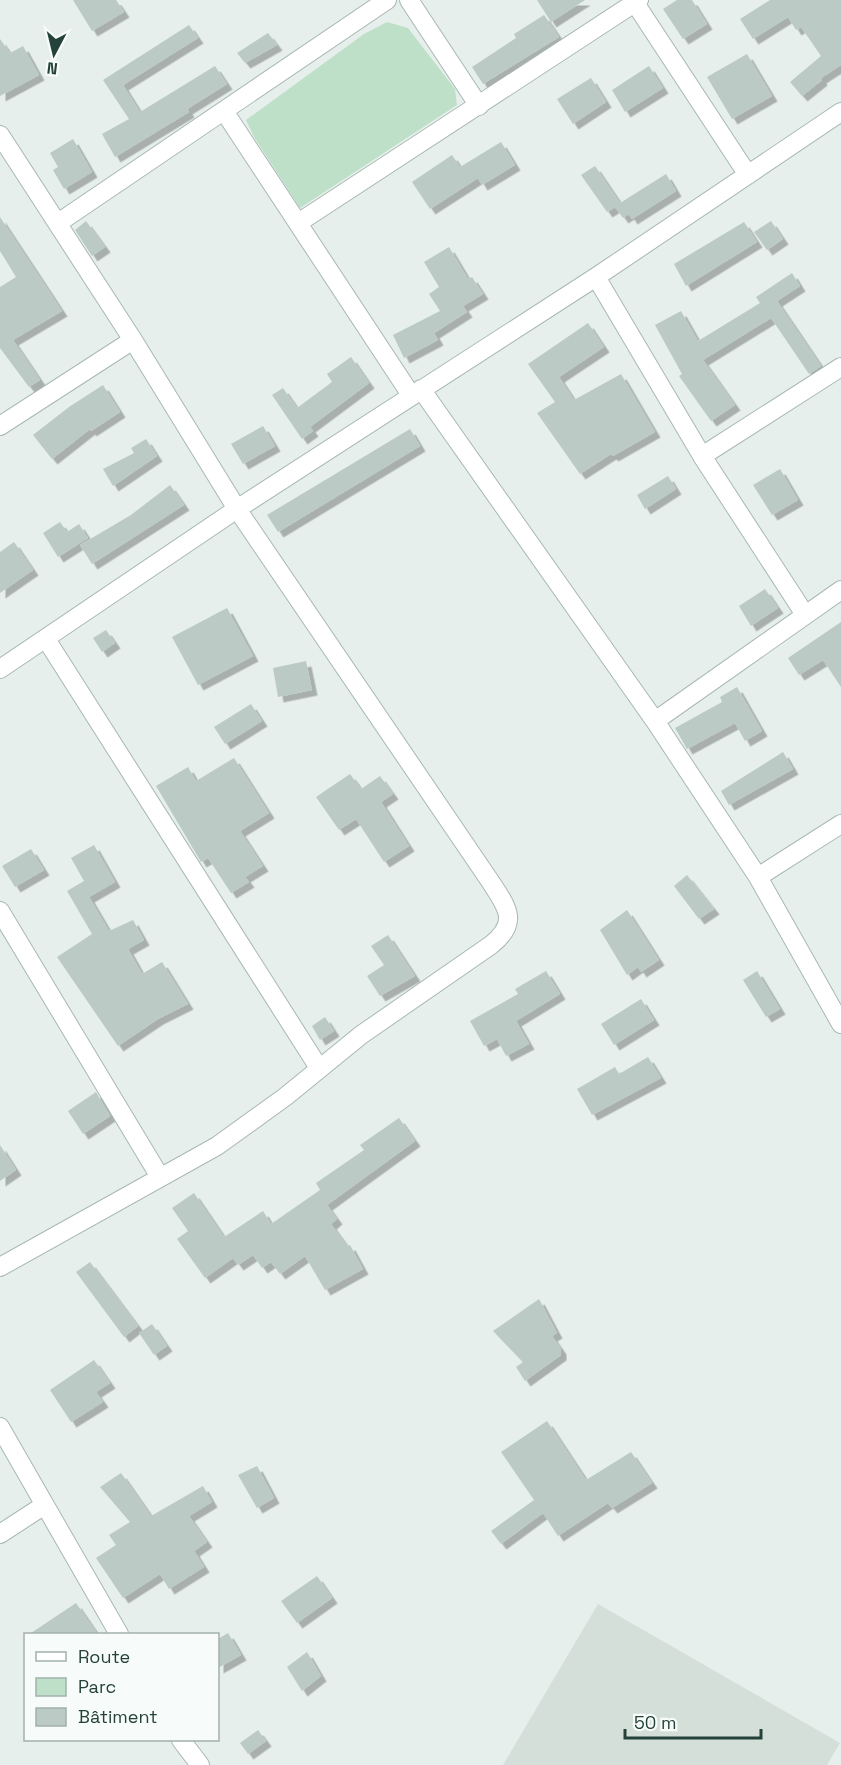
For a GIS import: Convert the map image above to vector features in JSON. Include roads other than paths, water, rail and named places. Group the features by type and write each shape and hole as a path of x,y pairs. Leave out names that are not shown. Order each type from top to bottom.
{"street":[{"path":"58,223 387,0"},
{"path":"409,0 479,106"},
{"path":"298,223 479,106 635,1 748,175"},
{"path":"224,111 298,223 416,392 655,721 758,877 841,1024"},
{"path":"0,669 237,509 596,278 841,112"},
{"path":"0,135 133,340 237,509 507,907 509,917 504,935 419,993 252,1122 217,1146 0,1267"},
{"path":"596,278 702,456 804,613"},
{"path":"0,426 133,340"},
{"path":"702,456 841,367"},
{"path":"655,721 804,613 841,590"},
{"path":"46,639 319,1068"},
{"path":"758,877 841,824"},
{"path":"0,911 160,1177"},
{"path":"0,1427 43,1506 118,1633"},
{"path":"0,1534 43,1506"},
{"path":"182,1741 200,1765"}]}
